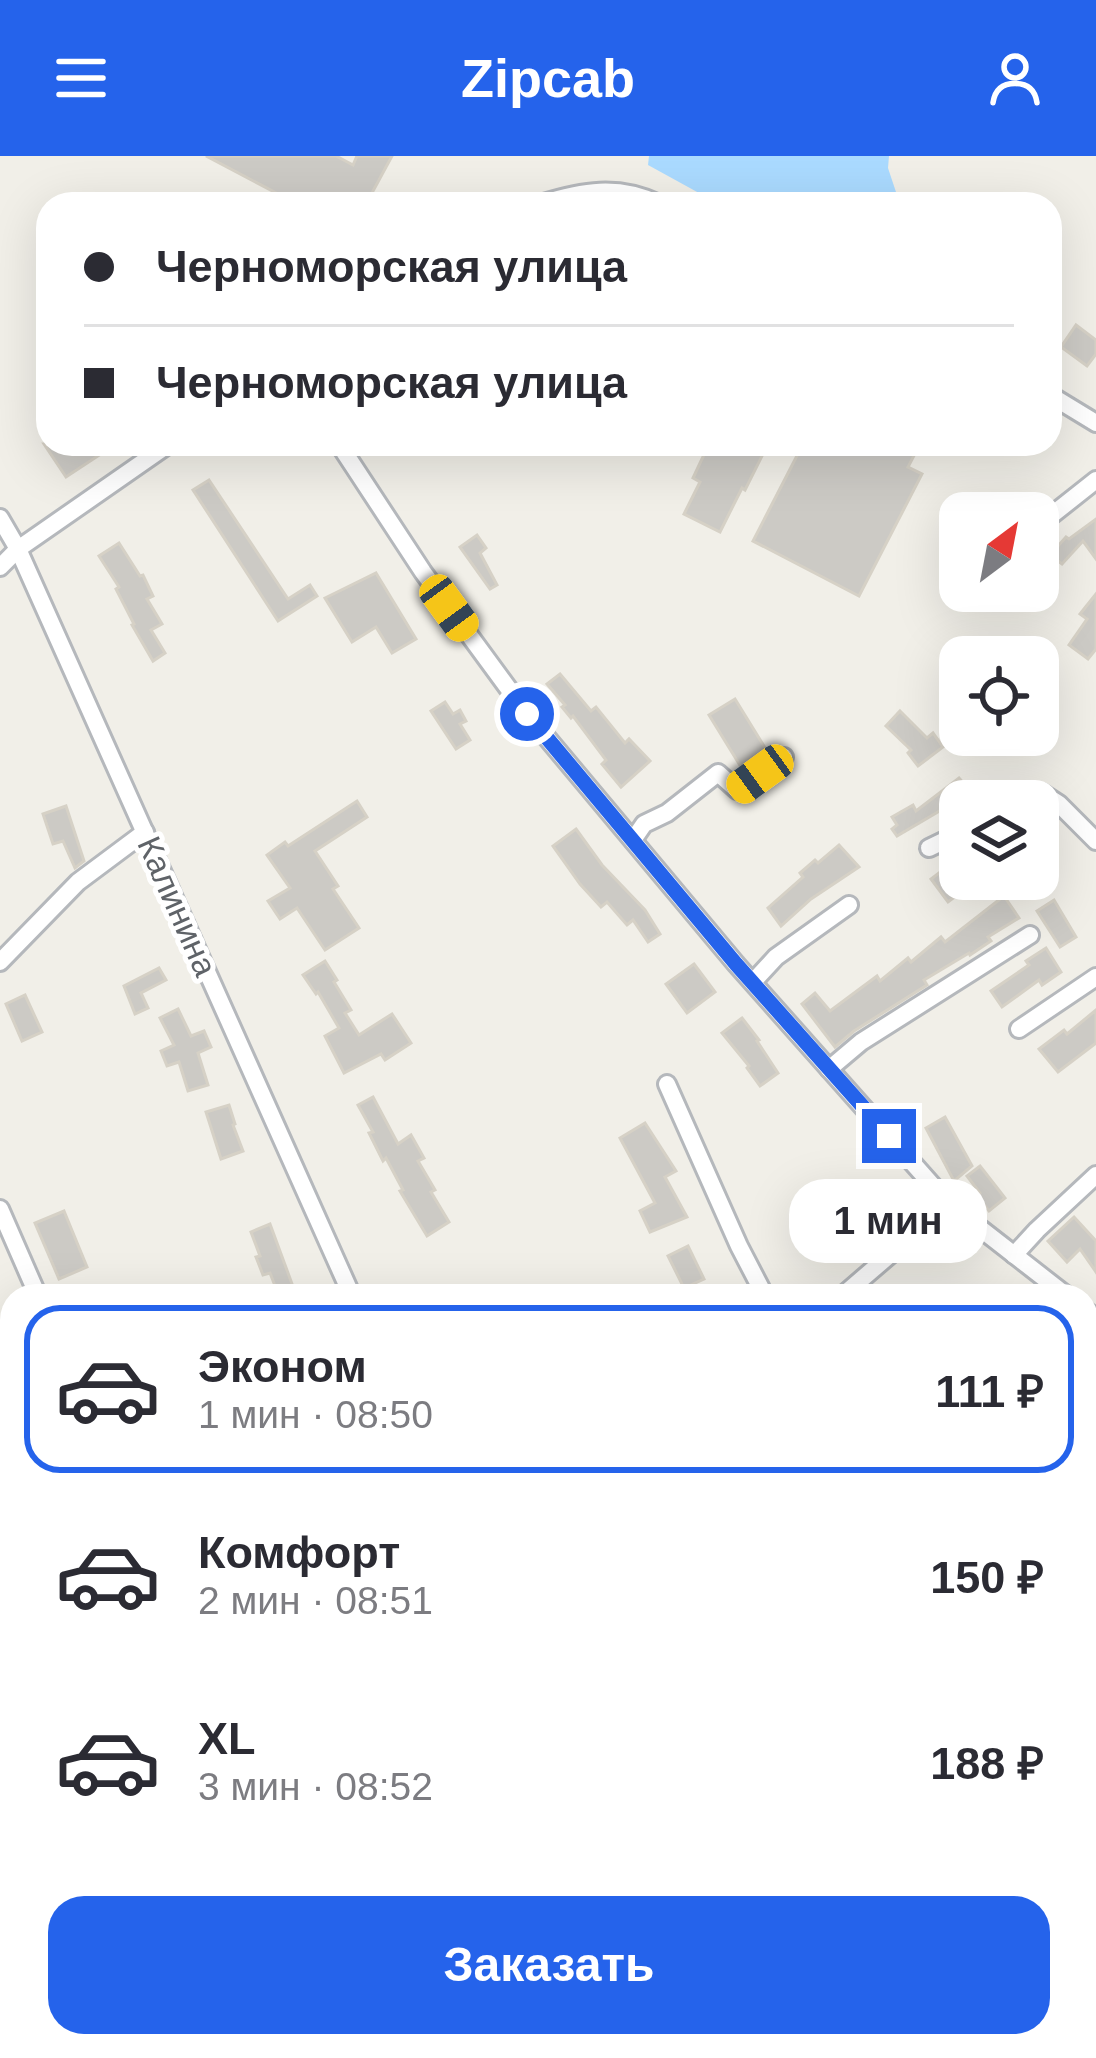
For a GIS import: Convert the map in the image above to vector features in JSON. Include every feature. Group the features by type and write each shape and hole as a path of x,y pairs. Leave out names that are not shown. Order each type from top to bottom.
{"street":[{"path":"578,192 617,192"},
{"path":"1062,402 1096,423"},
{"path":"0,567 18,549 152,456"},
{"path":"347,456 423,572 527,714 753,982 949,1204 1051,1284"},
{"path":"1059,509 1096,480"},
{"name":"Калинина","path":"0,518 18,549 347,1284"},
{"path":"633,840 644,824 667,813 718,773 737,790 784,757"},
{"path":"1059,804 1096,841"},
{"path":"0,962 78,882 145,832"},
{"path":"928,848 939,843"},
{"path":"753,982 776,957 849,905"},
{"path":"829,1069 861,1042 1030,935"},
{"path":"1019,1029 1096,977"},
{"path":"667,1084 759,1284"},
{"path":"1014,1255 1096,1175"},
{"path":"856,1284 949,1204"},
{"path":"0,1209 33,1284"}],"water":[{"path":"649,156 889,156 896,192 697,192 648,165"}],"building":[{"path":"206,156 336,156 353,165 357,156 392,156 372,192 274,192"},
{"path":"1076,325 1096,340 1096,354 1087,366 1062,346"},
{"path":"52,456 98,456 66,477"},
{"path":"703,456 762,456 720,532 684,514 700,482 693,478"},
{"path":"797,456 914,456 908,467 922,474 859,596 753,541"},
{"path":"209,480 288,599 310,585 317,596 278,621 193,490"},
{"path":"1096,519 1096,559 1083,541 1062,564 1059,545"},
{"path":"477,535 486,548 480,553 497,585 490,589 460,547"},
{"path":"119,543 143,575 153,596 147,599 162,624 151,630 165,653 153,661 132,625 119,587 99,556"},
{"path":"376,573 416,639 392,653 376,627 352,642 325,598"},
{"path":"1096,594 1096,649 1088,659 1069,645 1087,619 1080,614"},
{"path":"560,674 591,711 596,707 625,743 629,739 650,761 621,787 547,684"},
{"path":"735,699 767,751 741,767 709,715"},
{"path":"445,702 453,714 460,710 466,721 460,724 470,740 456,749 431,711"},
{"path":"900,711 927,738 933,733 939,750 918,766 908,753 911,750 886,726"},
{"path":"939,793 939,811 897,836 892,817 913,805 916,811"},
{"path":"357,801 367,817 315,851 359,928 325,950 297,908 280,919 268,901 290,888 267,855"},
{"path":"66,806 84,861 75,868 63,841 53,844 43,814"},
{"path":"576,829 660,934 648,942 633,920 627,925 607,902 601,907 580,884 553,846"},
{"path":"839,845 859,867 781,926 768,908 803,877 800,873"},
{"path":"999,900 1007,900 1019,918 970,955 924,980 927,985 835,1047 802,1004 815,993 830,1011 877,976 880,981 908,958 911,962 941,937 945,942"},
{"path":"1054,900 1076,937 1060,947 1037,911"},
{"path":"1046,948 1061,972 1042,985 1039,980 1002,1007 991,991"},
{"path":"325,961 359,1035 392,1014 411,1043 385,1060 381,1054 344,1073 325,1036 339,1028 303,975"},
{"path":"694,964 715,992 687,1013 666,984"},
{"path":"159,968 166,980 141,993 148,1008 135,1014 124,986"},
{"path":"25,995 42,1032 22,1041 6,1004"},
{"path":"178,1009 191,1036 204,1031 211,1047 198,1053 208,1085 188,1091 179,1062 167,1066 161,1051 174,1045 160,1018"},
{"path":"1096,1010 1096,1043 1058,1072 1039,1049"},
{"path":"742,1018 778,1073 760,1086 722,1033"},
{"path":"373,1097 398,1144 411,1135 424,1158 418,1161 435,1190 431,1192 449,1222 427,1236 386,1158 383,1161 358,1105"},
{"path":"229,1105 243,1151 221,1159 206,1112"},
{"path":"945,1117 972,1166 954,1181 926,1128"},
{"path":"645,1123 676,1171 665,1177 687,1217 650,1232 640,1211 655,1203 620,1138"},
{"path":"980,1166 1005,1198 989,1211 967,1176"},
{"path":"64,1211 87,1267 59,1279 35,1223"},
{"path":"1074,1217 1096,1241 1096,1272 1080,1249 1067,1262 1048,1241"},
{"path":"270,1224 292,1284 274,1284 270,1273 263,1275 251,1232"},
{"path":"688,1246 704,1279 682,1284 668,1256"}],"route":[{"path":"527,714 736,964 889,1136"}]}
